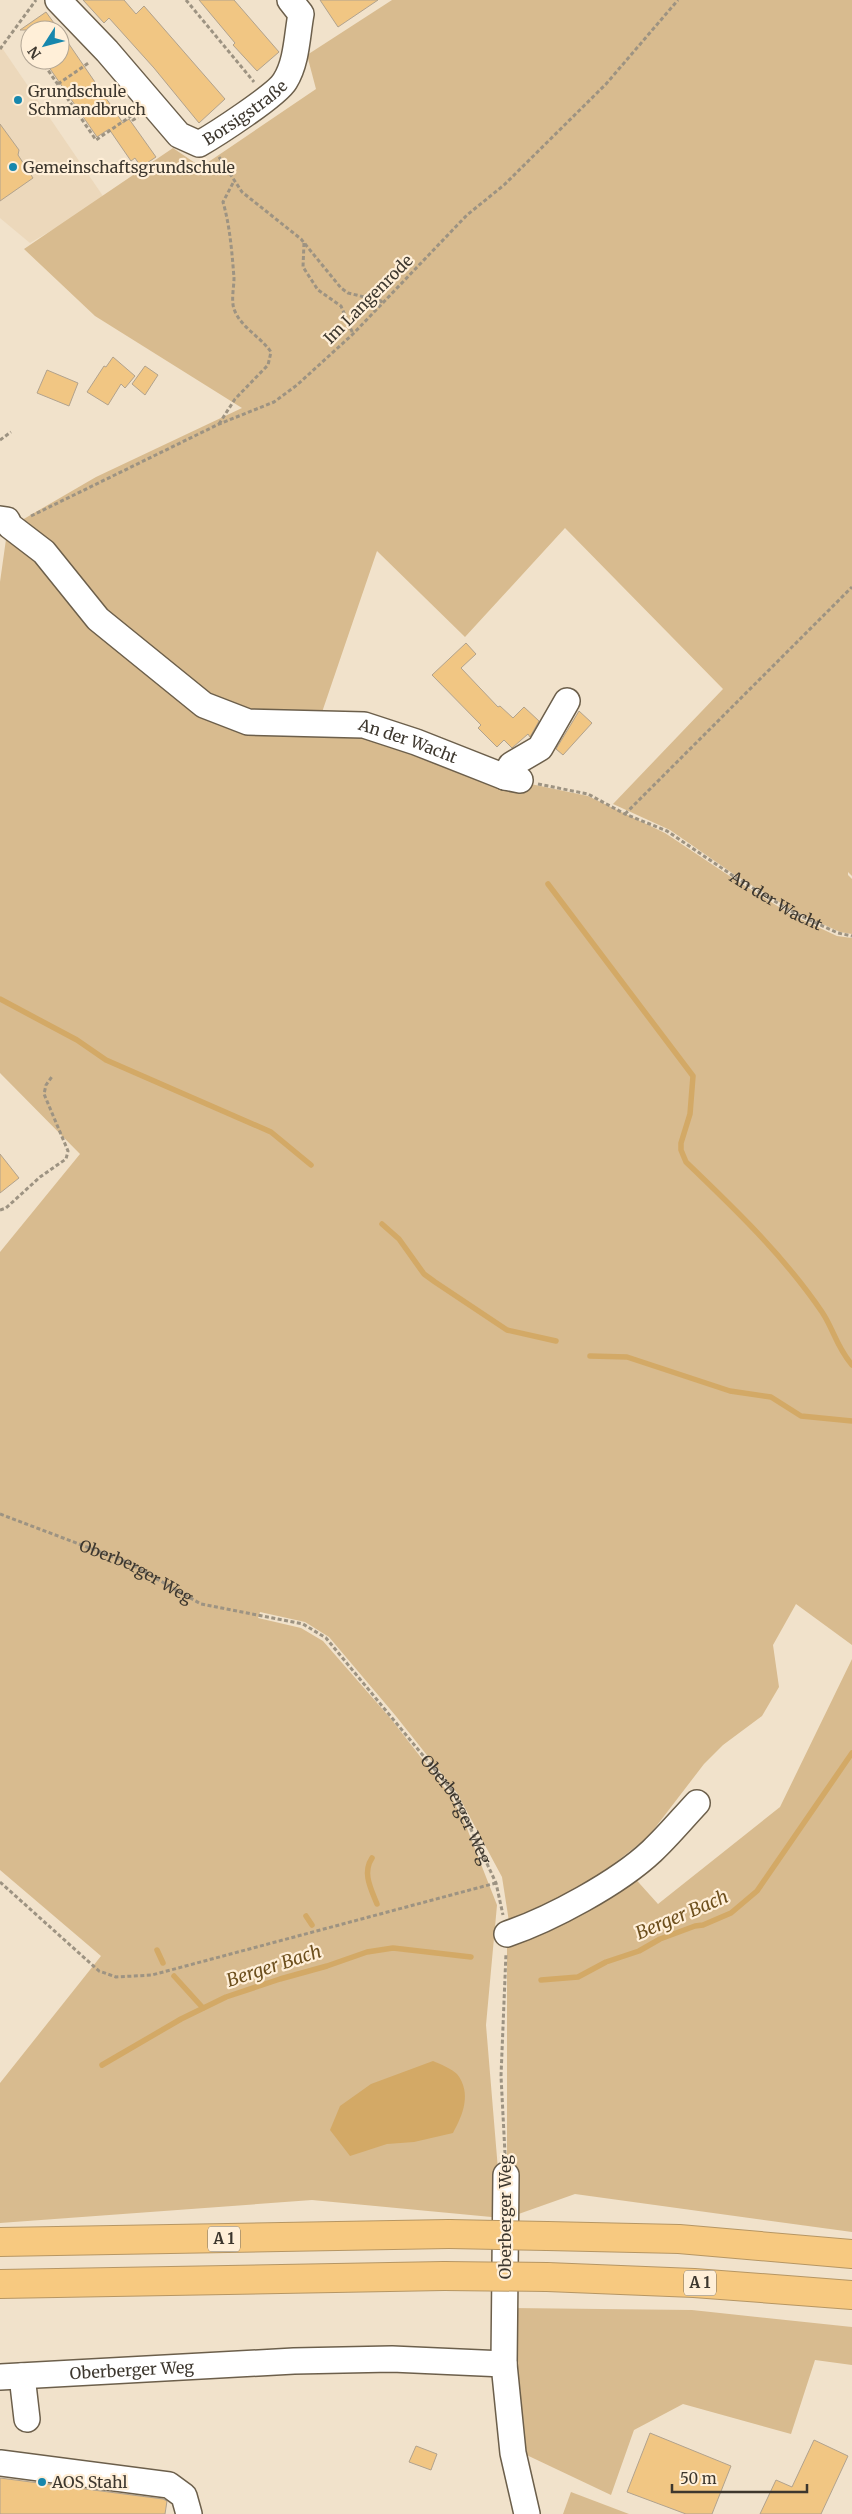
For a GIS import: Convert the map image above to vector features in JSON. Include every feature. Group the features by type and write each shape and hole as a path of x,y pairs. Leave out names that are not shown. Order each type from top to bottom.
{"highway":[{"name":"A 1","path":"0,2242 449,2234 679,2239 852,2254"},
{"name":"A 1","path":"0,2284 444,2276 547,2277 694,2283 852,2295"}],"street":[{"name":"Borsigstraße","path":"58,0 107,51 179,135 199,144 217,134 285,82 294,57 301,14 290,0"},
{"name":"An der Wacht","path":"5,522 44,552 98,619 204,705 248,722 364,725 416,742 513,779"},
{"path":"513,779 512,765 540,748 567,701"},
{"path":"507,1934 536,1924 624,1872 652,1851 697,1803"},
{"name":"Oberberger Weg","path":"506,2175 504,2364 513,2453 527,2514"},
{"name":"Oberberger Weg","path":"11,2377 294,2361 392,2359 504,2364"},
{"path":"11,2377 27,2419"},
{"path":"0,2464 170,2485 184,2496 189,2514"}],"path":[{"path":"0,49 36,0"},
{"path":"186,0 266,97"},
{"name":"Im Langenrode","path":"5,522 219,424 274,402 297,385 379,308 467,215 504,185 606,84 678,0"},
{"path":"58,84 107,51"},
{"path":"48,70 96,140 130,116 134,120 154,105"},
{"path":"201,142 218,156 242,192 304,242 341,288 348,293 381,301 379,308"},
{"path":"219,424 235,399 268,365 271,352 264,342 242,323 234,307 234,279 229,227 223,202 234,181"},
{"path":"304,242 303,267 318,290 341,306 353,334"},
{"path":"0,440 12,432"},
{"path":"626,814 852,588"},
{"name":"An der Wacht","path":"513,779 588,794 626,814 667,831 735,877 794,913 838,933 852,936"},
{"path":"0,1210 6,1208 40,1177 66,1159 68,1151 44,1094 46,1085 54,1075"},
{"name":"Oberberger Weg","path":"0,1514 129,1563 202,1604 303,1624 326,1638 454,1793 496,1883 507,1934 501,2076 506,2175"},
{"path":"0,1882 99,1971 116,1977 152,1975 496,1883"}],"shaded area":[{"path":"392,0 852,0 852,876 848,872 848,875 852,879 852,934 840,932 794,911 735,875 670,830 613,804 723,689 565,528 465,637 377,551 319,721 206,703 101,618 22,520 96,477 242,408 95,316 24,249 173,148 201,167 316,89 307,55"},
{"name":"Grundschule Schmandbruch","path":"0,45 105,199 30,243 0,218"},
{"path":"8,525 201,707 336,726 521,782 588,796 665,833 792,915 837,936 852,938 852,1645 796,1604 773,1645 779,1687 762,1716 723,1745 704,1764 648,1837 616,1862 621,1869 510,1928 502,1877 457,1793 395,1715 329,1637 305,1622 260,1612 258,1618 301,1628 323,1641 391,1719 451,1796 466,1826 497,1905 486,2025 502,2218 312,2200 0,2223 0,2083 101,1956 0,1870 0,1252 80,1154 0,1073 0,582"},
{"path":"852,1659 852,2232 575,2194 507,2218 507,1940 631,1874 658,1904 780,1807"},
{"path":"433,2061 449,2068 462,2081 465,2096 463,2111 453,2133 414,2142 387,2144 350,2156 330,2130 340,2106 371,2084"},
{"path":"510,2308 692,2310 852,2327 852,2365 815,2360 791,2434 683,2404 634,2430 611,2495 516,2450"},
{"path":"571,2492 629,2514 563,2514"}],"building":[{"path":"83,0 124,0 136,14 144,6 225,99 199,123 154,68 109,18 104,23"},
{"path":"199,0 234,0 279,52 257,71 233,45 235,43"},
{"path":"320,0 378,0 338,27"},
{"path":"46,12 52,20 34,20"},
{"path":"70,46 123,123 129,119 156,157 141,167 135,158 131,161 109,129 97,137 51,70 70,70"},
{"name":"Gemeinschaftsgrundschule","path":"0,124 19,150 18,155 33,178 0,201"},
{"path":"113,357 135,376 125,388 121,384 108,405 87,392 104,366 106,367"},
{"path":"145,366 158,375 145,395 132,384"},
{"path":"47,370 78,383 69,406 37,393"},
{"path":"466,643 476,654 461,668 498,707 500,706 513,718 524,707 539,721 530,737 528,734 512,748 504,740 497,747 478,728 481,725 432,675"},
{"path":"579,711 592,723 563,755 556,749"},
{"path":"0,1154 19,1178 0,1193"},
{"path":"650,2433 731,2466 712,2514 686,2514 627,2492"},
{"path":"814,2440 848,2456 821,2514 760,2514 776,2480 792,2487"},
{"path":"416,2446 437,2454 431,2470 409,2462"},
{"name":"AOS Stahl","path":"0,2478 163,2499 167,2501 165,2514 0,2514"}],"waterway":[{"path":"548,884 693,1076 690,1114 681,1143 681,1150 686,1162 741,1215 792,1272 822,1312 842,1351 852,1365"},
{"path":"0,999 77,1040 106,1060 271,1132 311,1165"},
{"path":"382,1224 399,1239 424,1274 435,1282 507,1330 556,1341"},
{"path":"590,1356 627,1357 730,1391 771,1397 801,1416 852,1421"},
{"name":"Berger Bach","path":"541,1980 578,1977 606,1962 639,1951 660,1939 695,1926 703,1925 731,1913 757,1891 852,1753"},
{"path":"372,1858 369,1864 368,1875 370,1887 377,1904"},
{"path":"306,1916 312,1925"},
{"name":"Berger Bach","path":"102,2065 181,2019 226,1997 367,1952 393,1948 471,1957"},
{"path":"157,1950 163,1963"},
{"path":"174,1976 203,2008"}],"place":[{"name":"Grundschule Schmandbruch","path":"18,100"},
{"name":"Gemeinschaftsgrundschule","path":"13,167"},
{"name":"AOS Stahl","path":"42,2482"}]}
